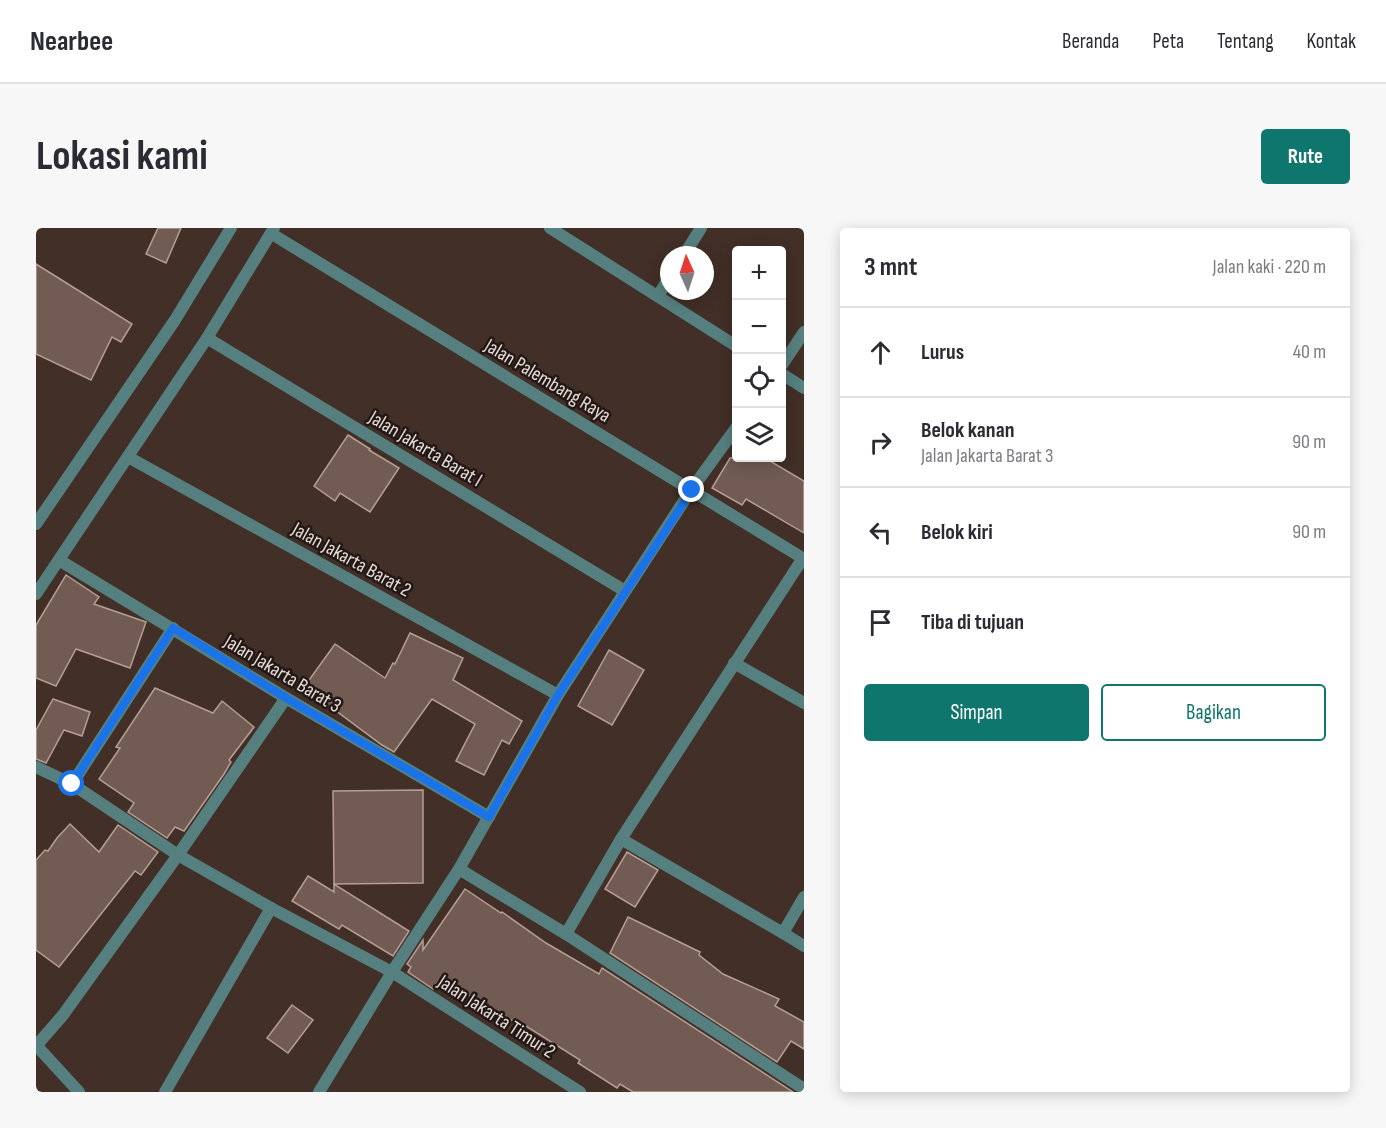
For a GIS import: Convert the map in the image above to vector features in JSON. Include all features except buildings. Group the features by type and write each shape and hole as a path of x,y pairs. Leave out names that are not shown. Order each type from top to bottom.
{"street":[{"path":"36,524 175,320 231,228"},
{"path":"549,228 565,232 732,343"},
{"path":"690,246 701,228"},
{"path":"36,594 207,338 273,231"},
{"name":"Jalan Palembang Raya","path":"273,231 803,559"},
{"path":"786,359 804,332"},
{"name":"Jalan Jakarta Barat I","path":"207,338 625,591"},
{"path":"786,377 804,388"},
{"path":"319,1092 392,972 459,870 558,695 692,490 732,434"},
{"name":"Jalan Jakarta Barat 2","path":"128,457 558,695"},
{"path":"566,934 621,839 803,559"},
{"name":"Jalan Jakarta Barat 3","path":"59,560 286,698 489,817"},
{"path":"72,784 173,628"},
{"path":"734,663 804,703"},
{"path":"79,1092 36,1045 63,1015 178,855 286,698"},
{"name":"Jalan Jakarta Timur 2","path":"36,766 72,784 178,855 392,972 580,1092"},
{"path":"621,839 804,946"},
{"path":"459,870 566,934 804,1089"},
{"path":"783,933 804,897"},
{"path":"165,1092 272,908"}],"route":[{"path":"72,784 173,628 286,698 489,817 558,695 692,490"}]}
